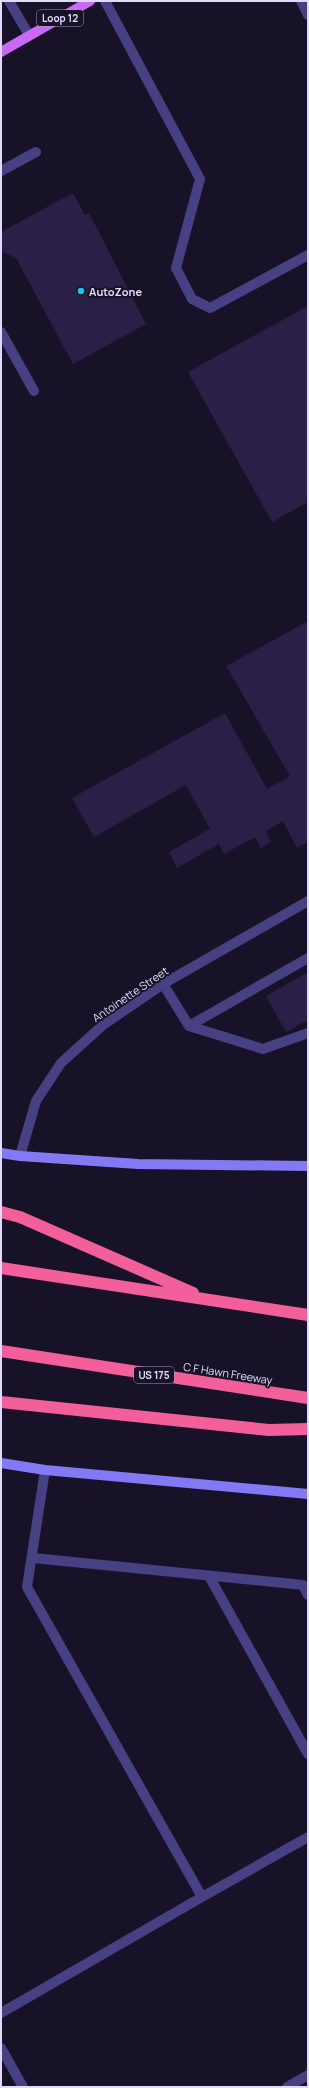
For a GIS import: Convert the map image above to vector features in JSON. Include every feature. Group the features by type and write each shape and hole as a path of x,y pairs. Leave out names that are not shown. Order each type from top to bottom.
{"highway":[{"path":"1,1212 20,1217 208,1300"},
{"path":"1,1268 308,1315"},
{"name":"C F Hawn Freeway","path":"1,1351 308,1398"},
{"path":"1,1402 269,1430 308,1429"}],"main road":[{"name":"Loop 12","path":"1,52 90,1"},
{"path":"1,1153 20,1156 138,1164 308,1166"},
{"path":"1,1463 46,1470 308,1494"}],"street":[{"path":"9,1 29,35"},
{"path":"105,1 200,179 176,268 192,299 210,308 308,255"},
{"path":"301,1 308,15"},
{"path":"1,172 36,152"},
{"path":"1,332 34,391"},
{"name":"Antoinette Street","path":"20,1156 36,1101 61,1063 103,1025 163,984 308,901"},
{"path":"189,1026 308,958"},
{"path":"163,984 189,1026 263,1049 308,1033"},
{"path":"46,1470 33,1558 27,1587 202,1898"},
{"path":"33,1558 303,1585 308,1595"},
{"path":"209,1576 308,1754"},
{"path":"1,2013 308,1837"},
{"path":"1,2048 23,2087"},
{"path":"286,2087 308,2075"}],"building":[{"name":"AutoZone","path":"73,193 85,215 89,213 146,324 73,364 16,258 1,251 1,232"},
{"path":"308,306 308,502 272,522 188,372"},
{"path":"308,621 308,842 297,848 283,821 266,831 271,842 261,848 255,837 224,854 219,844 177,868 169,852 210,829 186,785 94,837 72,798 225,713 267,789 290,776 226,666"},
{"path":"308,972 308,1020 286,1032 266,996"}],"place":[{"name":"AutoZone","path":"81,291"}]}
